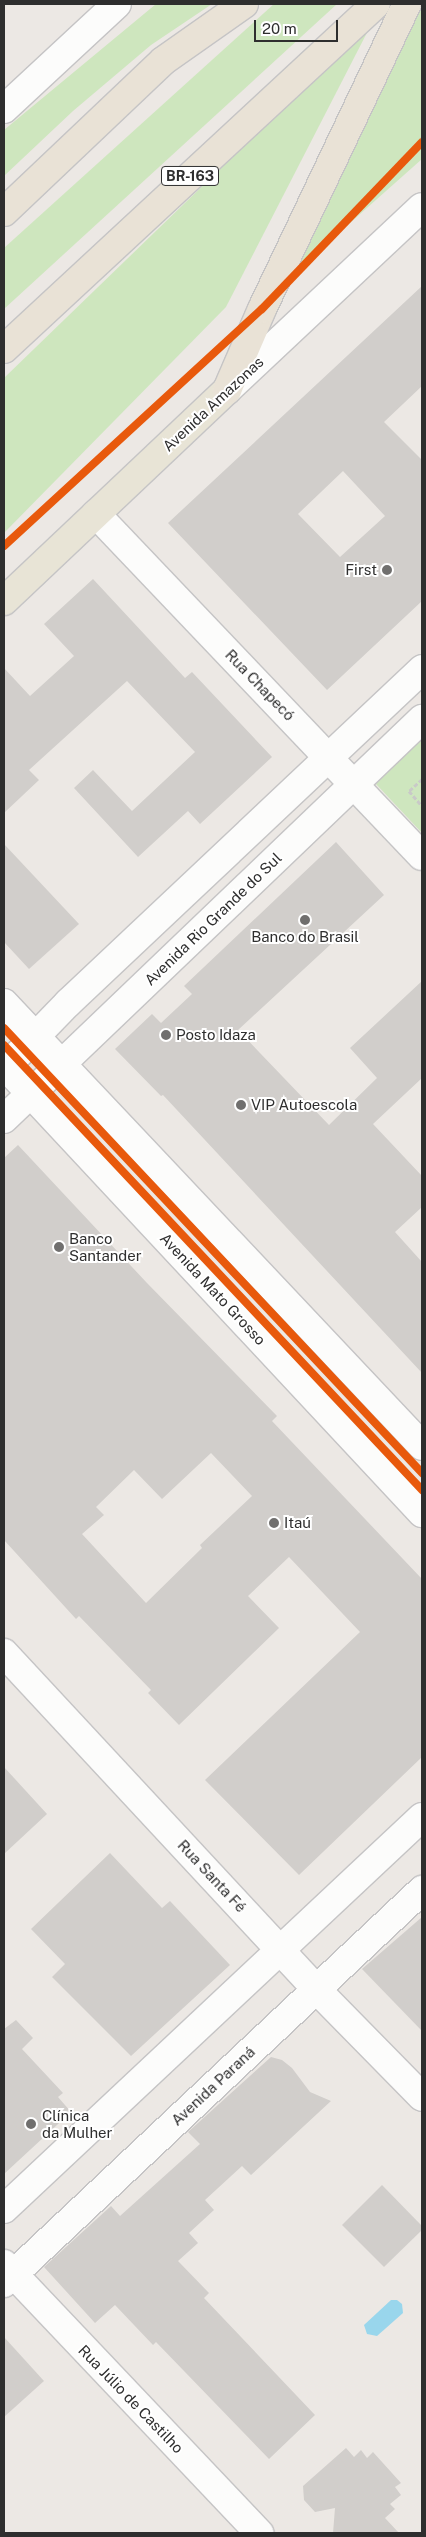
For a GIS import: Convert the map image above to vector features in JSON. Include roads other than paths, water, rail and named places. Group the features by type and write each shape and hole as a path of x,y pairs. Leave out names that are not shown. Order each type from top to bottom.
{"highway":[{"path":"4,212 163,61 244,4"},
{"name":"BR-163","path":"4,348 376,4"},
{"path":"227,390 262,308 407,4"}],"main road":[{"name":"Avenida Amazonas","path":"4,601 227,390"}],"street":[{"path":"4,110 117,4"},
{"name":"Avenida Amazonas","path":"227,390 422,207"},
{"name":"Rua Chapecó","path":"96,514 422,856"},
{"path":"4,1067 68,1003 422,669"},
{"name":"Avenida Rio Grande do Sul","path":"4,1119 422,720"},
{"path":"4,1003 422,1446"},
{"name":"Avenida Mato Grosso","path":"4,1067 422,1512"},
{"name":"Rua Santa Fé","path":"4,1653 316,1989 422,2098"},
{"path":"4,2209 422,1817"},
{"name":"Avenida Paraná","path":"7,2274 422,1890"},
{"name":"Rua Júlio de Castilho","path":"7,2274 259,2533"}],"water":[{"path":"391,2300 397,2300 402,2304 403,2313 377,2336 367,2334 364,2325"}],"place":[{"name":"First","path":"387,570"},
{"name":"Banco do Brasil","path":"305,920"},
{"name":"Posto Idaza","path":"166,1035"},
{"name":"VIP Autoescola","path":"241,1105"},
{"name":"Banco Santander","path":"59,1247"},
{"name":"Itaú","path":"274,1523"},
{"name":"Clínica da Mulher","path":"31,2124"}]}
